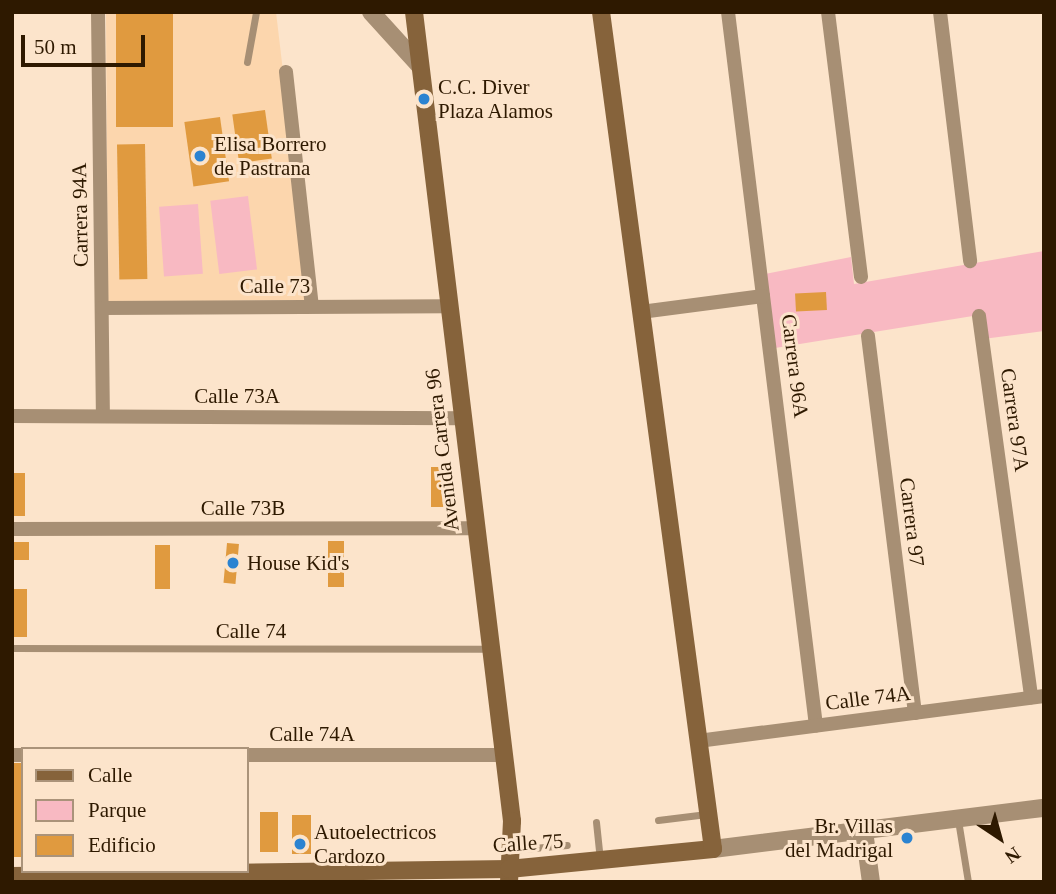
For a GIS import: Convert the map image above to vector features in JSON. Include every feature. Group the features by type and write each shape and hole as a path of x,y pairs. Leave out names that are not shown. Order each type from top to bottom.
{"main road":[{"name":"Avenida Carrera 96","path":"414,12 474,528 512,821 509,875"},
{"path":"601,12 713,849"},
{"name":"Calle 75","path":"12,876 509,875 600,860 713,849"}],"street":[{"name":"Carrera 94A","path":"98,12 103,416"},
{"path":"371,12 420,66"},
{"name":"Carrera 96A","path":"728,12 816,726"},
{"path":"828,12 860,277"},
{"path":"940,12 970,261"},
{"path":"286,72 312,306"},
{"path":"641,312 763,296"},
{"name":"Calle 73","path":"102,308 448,306"},
{"name":"Carrera 97A","path":"979,316 1037,696"},
{"name":"Carrera 97","path":"868,336 915,713"},
{"name":"Calle 73A","path":"12,416 461,418"},
{"name":"Calle 73B","path":"12,529 474,528"},
{"name":"Calle 74A","path":"698,741 1037,696"},
{"name":"Calle 74A","path":"248,755 503,755"},
{"name":"Calle 75","path":"713,849 1044,808"},
{"path":"863,831 871,882"}],"lane":[{"path":"247,62 256,12"},
{"name":"Calle 74","path":"12,648 490,649"},
{"path":"658,820 708,814"},
{"path":"958,819 968,882"},
{"path":"596,822 600,860"},
{"path":"510,850 567,845"}],"shaded area":[{"name":"Elisa Borrero de Pastrana","path":"106,12 276,12 310,300 108,302"}],"green space":[{"path":"248,196 257,269 219,274 210,201"},
{"path":"198,204 203,274 164,277 159,207"},
{"path":"1044,251 1044,331 983,339 979,315 775,348 765,274 851,257 854,284"}],"building":[{"path":"116,12 173,12 173,127 116,127"},
{"path":"265,110 272,159 239,163 232,115"},
{"path":"220,117 229,181 193,186 184,122"},
{"path":"117,144 145,144 147,279 119,279"},
{"path":"826,292 827,310 796,312 795,294"},
{"path":"431,467 452,467 452,507 431,507"},
{"path":"12,473 25,473 25,516 12,516"},
{"path":"328,541 344,541 344,587 328,587"},
{"path":"12,542 29,542 29,560 12,560"},
{"name":"House Kid's","path":"227,543 239,544 235,584 224,583"},
{"path":"155,545 170,545 170,589 155,589"},
{"path":"12,589 27,589 27,637 12,637"},
{"path":"12,763 21,763 21,857 12,857"},
{"path":"260,812 278,812 278,852 260,852"},
{"path":"292,815 311,815 311,854 292,854"}],"place":[{"name":"C.C. Diver Plaza Alamos","path":"424,99"},
{"name":"Elisa Borrero de Pastrana","path":"200,156"},
{"name":"House Kid's","path":"233,563"},
{"name":"Br. Villas del Madrigal","path":"907,838"},
{"name":"Autoelectricos Cardozo","path":"300,844"}]}
